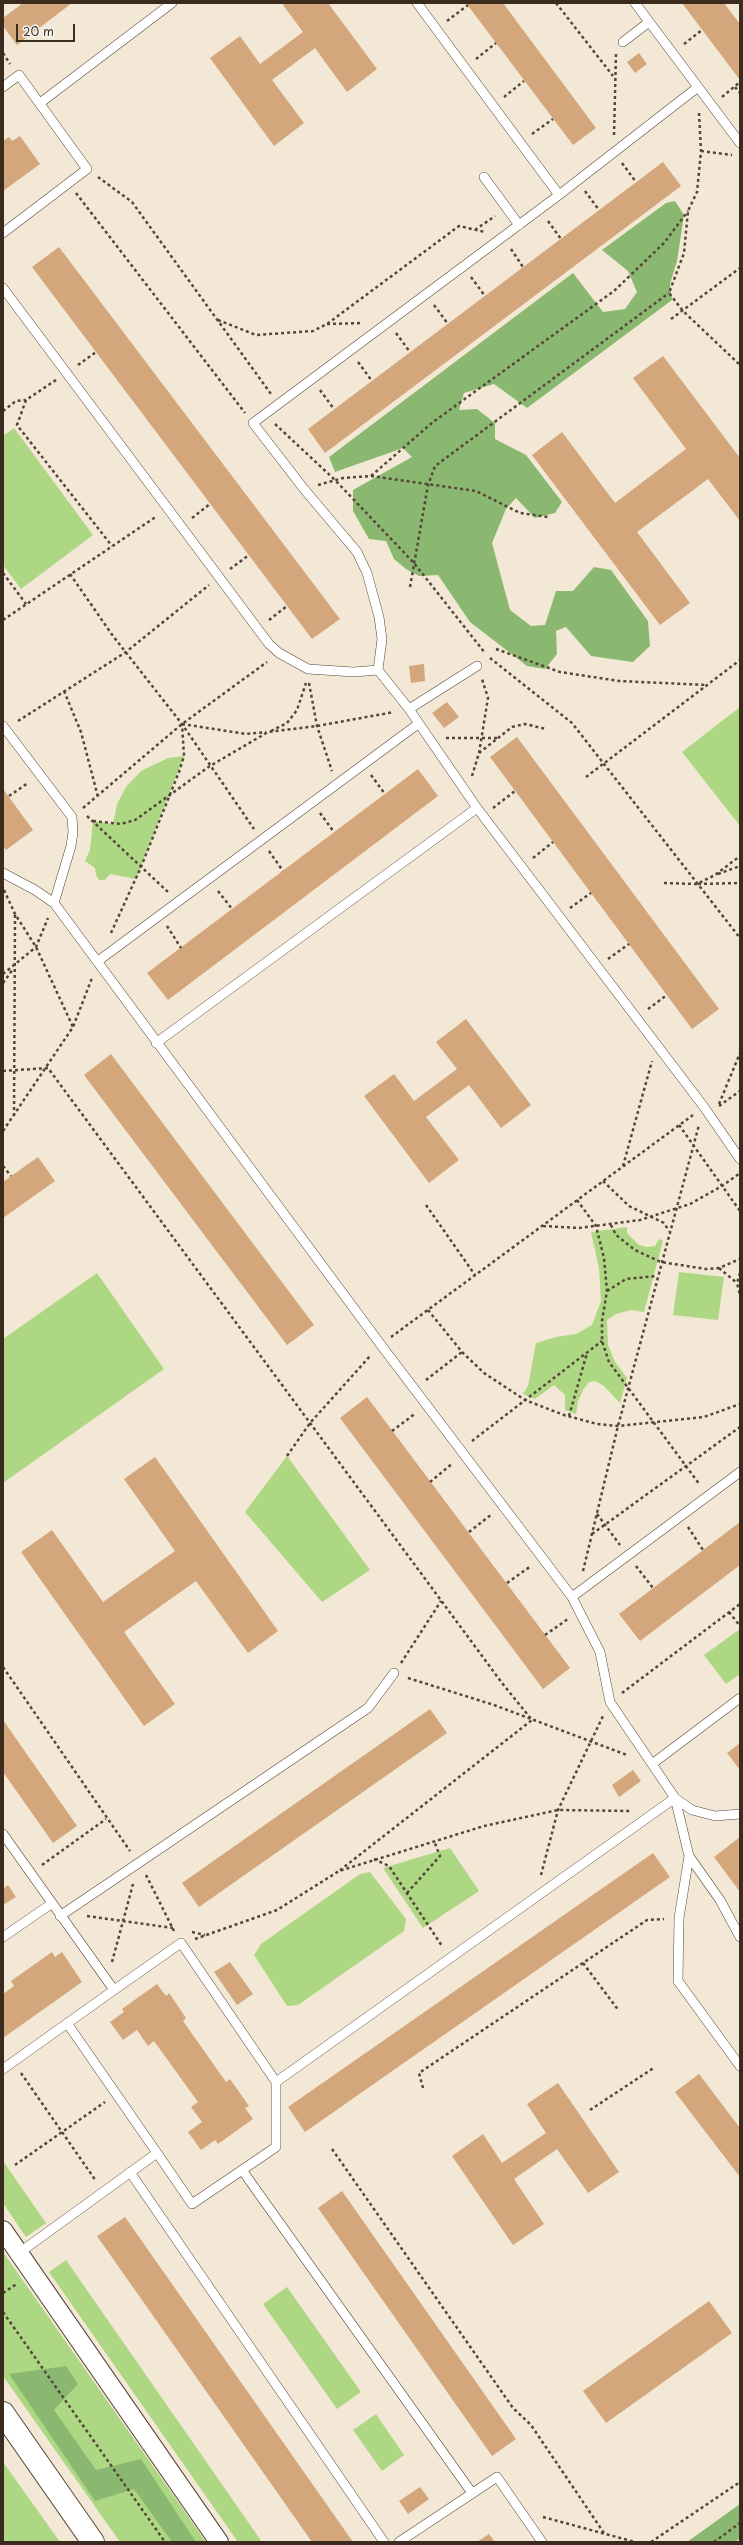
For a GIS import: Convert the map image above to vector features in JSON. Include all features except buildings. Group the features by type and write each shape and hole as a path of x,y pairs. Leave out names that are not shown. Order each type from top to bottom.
{"main road":[{"path":"3,2413 93,2542"}],"street":[{"path":"3,2230 219,2542"}],"lane":[{"path":"40,103 172,3"},
{"path":"417,3 559,195"},
{"path":"634,3 740,143"},
{"path":"623,42 649,22"},
{"path":"3,87 19,75 88,169 3,233"},
{"path":"698,87 559,195 253,423 304,489 357,552 367,573 379,617 382,639 378,670 408,709 477,808 704,1107 740,1159"},
{"path":"484,177 519,225"},
{"path":"3,288 67,372 180,526 258,629 279,653 308,669 354,672 378,670"},
{"path":"408,709 442,686 478,666"},
{"path":"98,961 418,724"},
{"path":"4,727 72,817 73,832 71,846 54,903"},
{"path":"156,1043 477,808"},
{"path":"3,873 35,890 54,903 98,961 156,1043 426,1406 542,1557 575,1595 579,1611 600,1652 610,1702 675,1798 689,1856 720,1900 740,1937"},
{"path":"575,1595 740,1472"},
{"path":"60,1916 368,1708 394,1673"},
{"path":"652,1764 740,1698"},
{"path":"276,2082 675,1798"},
{"path":"675,1798 692,1810 715,1816 740,1814"},
{"path":"3,1834 51,1904 114,1990"},
{"path":"689,1856 679,1918 678,1981 740,2066"},
{"path":"3,1937 51,1904"},
{"path":"3,2069 67,2023 181,1944 276,2082 276,2147 192,2204 67,2023"},
{"path":"18,2253 157,2153"},
{"path":"242,2170 472,2493"},
{"path":"130,2172 384,2542"},
{"path":"399,2542 497,2477 542,2542"},
{"path":"74,2515 81,2542"}],"path":[{"path":"556,3 614,76"},
{"path":"436,29 468,5"},
{"path":"672,53 702,30"},
{"path":"623,42 616,52 614,76 614,152 636,182"},
{"path":"465,68 496,43"},
{"path":"493,106 524,81"},
{"path":"712,105 740,82"},
{"path":"371,476 434,422 614,291 664,243 688,211 697,192 702,151 698,87"},
{"path":"735,87 740,93"},
{"path":"521,143 552,119"},
{"path":"702,151 740,157"},
{"path":"88,169 132,202 278,404"},
{"path":"577,181 599,210"},
{"path":"69,183 253,423"},
{"path":"475,230 506,207"},
{"path":"539,209 561,239"},
{"path":"410,587 428,485 435,466 669,293 684,253 688,211"},
{"path":"218,320 256,335 314,331 326,324 459,226 502,237 523,267"},
{"path":"464,266 486,296"},
{"path":"671,319 740,268"},
{"path":"669,293 683,311 740,365"},
{"path":"426,294 448,324"},
{"path":"326,324 388,323 410,352"},
{"path":"350,351 372,380"},
{"path":"3,411 16,401 26,400 96,352"},
{"path":"312,380 334,409"},
{"path":"26,400 17,425 112,546"},
{"path":"265,413 336,480 414,563 489,658 572,723 606,764 740,938"},
{"path":"304,489 336,480 371,476 476,491 520,513 548,517"},
{"path":"180,526 210,504"},
{"path":"3,620 168,509"},
{"path":"4,727 126,652 219,577 249,555"},
{"path":"3,574 26,604"},
{"path":"70,574 126,652 182,724 283,871"},
{"path":"258,629 288,606"},
{"path":"496,649 560,672 620,680 707,685"},
{"path":"72,817 98,797 182,724 279,653"},
{"path":"586,777 606,764 740,660"},
{"path":"466,793 479,753 488,698 478,666"},
{"path":"93,821 121,824 135,820 210,766 268,732 287,723 297,710 308,677 317,726 336,785"},
{"path":"64,691 81,732 98,797"},
{"path":"182,724 246,734 317,726 408,709"},
{"path":"3,1131 48,1068 73,1027 98,961 141,867 184,756 182,724"},
{"path":"479,753 512,727 525,724 546,729"},
{"path":"431,742 448,738 498,738"},
{"path":"363,765 385,794"},
{"path":"8,796 40,775"},
{"path":"483,816 515,791"},
{"path":"313,802 334,832"},
{"path":"80,811 93,821 179,901"},
{"path":"522,867 553,842"},
{"path":"715,875 740,856"},
{"path":"697,884 715,875 740,866"},
{"path":"209,879 232,909"},
{"path":"664,883 740,883"},
{"path":"3,887 15,914 36,947 73,1027"},
{"path":"559,915 591,893"},
{"path":"3,974 15,966 36,947 54,903"},
{"path":"14,1116 15,914"},
{"path":"160,916 181,948"},
{"path":"598,967 629,944"},
{"path":"3,983 15,966"},
{"path":"636,1017 667,996"},
{"path":"623,1167 657,1045"},
{"path":"740,1053 717,1108 740,1091"},
{"path":"3,1071 48,1068"},
{"path":"48,1068 441,1601 532,1720"},
{"path":"287,1456 310,1423 381,1345 704,1107"},
{"path":"575,1595 592,1535 660,1262 704,1107"},
{"path":"679,1125 740,1211"},
{"path":"3,1166 10,1176"},
{"path":"542,1226 611,1225 648,1217 690,1204 722,1186 740,1173"},
{"path":"603,1181 629,1206 648,1217 664,1223 669,1232"},
{"path":"577,1200 596,1226 604,1258 606,1291 602,1320 602,1341 609,1362 708,1495"},
{"path":"426,1205 475,1276"},
{"path":"611,1225 616,1235 635,1250 660,1262 706,1270 719,1268 740,1259"},
{"path":"719,1268 737,1283"},
{"path":"740,1273 737,1283 740,1295"},
{"path":"606,1291 626,1279 657,1276"},
{"path":"428,1310 462,1352 484,1373 525,1400 569,1416 597,1424 618,1426 704,1417 740,1404"},
{"path":"430,1482 525,1400 602,1341"},
{"path":"414,1389 462,1352"},
{"path":"569,1416 587,1352"},
{"path":"392,1431 426,1406"},
{"path":"592,1535 740,1427"},
{"path":"469,1532 503,1506"},
{"path":"681,1516 704,1550"},
{"path":"507,1583 542,1557"},
{"path":"441,1601 394,1673 494,1704 532,1720 652,1764"},
{"path":"534,1898 558,1810 610,1702 740,1604"},
{"path":"545,1634 579,1611"},
{"path":"730,1612 740,1626"},
{"path":"3,1667 106,1819 139,1862 181,1944 277,1910 339,1871 532,1720"},
{"path":"339,1871 373,1859 484,1826 558,1810 656,1812"},
{"path":"30,1873 106,1819"},
{"path":"407,1894 440,1856 434,1841"},
{"path":"373,1859 389,1866 450,1958"},
{"path":"107,1980 139,1862"},
{"path":"60,1916 80,1915 123,1920 179,1930"},
{"path":"423,2088 419,2072 647,1920 679,1918"},
{"path":"186,1931 205,1935"},
{"path":"583,1963 619,2011"},
{"path":"13,2062 103,2191"},
{"path":"590,2110 654,2067"},
{"path":"15,2165 116,2094"},
{"path":"332,2149 513,2408 531,2425 604,2534"},
{"path":"3,2293 23,2280"},
{"path":"3,2312 165,2542"},
{"path":"651,2542 740,2482"},
{"path":"523,2513 548,2518 635,2542"},
{"path":"714,2542 740,2523"}],"green space":[{"path":"675,201 684,215 677,261 670,284 672,300 527,408 494,384 464,393 459,410 477,409 495,423 495,439 526,455 562,502 555,513 535,518 516,498 506,509 492,543 510,610 531,626 545,625 556,591 573,591 594,567 611,570 648,621 650,646 633,662 591,656 566,627 556,631 557,654 545,669 527,666 470,622 438,575 419,576 406,569 394,559 386,541 369,539 353,511 353,490 412,457 403,448 335,472 329,457 573,273 603,312 625,309 637,292 628,271 602,250 666,203"},
{"path":"14,428 93,535 21,589 3,565 3,436"},
{"path":"740,707 740,826 682,752"},
{"path":"184,756 136,879 110,874 105,880 99,880 96,875 95,868 85,861 90,850 93,821 113,824 117,804 126,787 141,771 168,758"},
{"path":"627,1227 627,1233 639,1245 647,1247 655,1246 659,1239 663,1241 644,1312 631,1310 616,1314 607,1320 608,1345 615,1362 627,1378 620,1403 604,1386 595,1381 589,1382 583,1390 578,1401 576,1414 565,1410 565,1395 554,1385 535,1399 523,1394 528,1386 536,1343 556,1337 576,1334 592,1325 601,1301 599,1268 591,1232"},
{"path":"679,1272 724,1277 718,1320 673,1315"},
{"path":"97,1273 164,1369 3,1483 3,1339"},
{"path":"287,1456 370,1570 322,1602 245,1512"},
{"path":"740,1629 740,1674 726,1684 704,1655"},
{"path":"450,1848 479,1891 423,1928 383,1868"},
{"path":"370,1872 406,1919 404,1931 298,2005 287,2006 254,1955 261,1944 360,1874"},
{"path":"3,2161 46,2223 26,2237 3,2203"},
{"path":"3,2252 206,2542 120,2542 3,2376"},
{"path":"66,2260 262,2542 238,2542 49,2272"},
{"path":"287,2287 361,2392 337,2409 263,2304"},
{"path":"66,2366 78,2384 54,2410 96,2470 141,2459 196,2542 172,2542 134,2489 95,2501 9,2374"},
{"path":"376,2414 404,2455 382,2471 353,2430"},
{"path":"3,2462 60,2542 3,2542"},
{"path":"740,2504 740,2538 735,2542 687,2542"}]}
